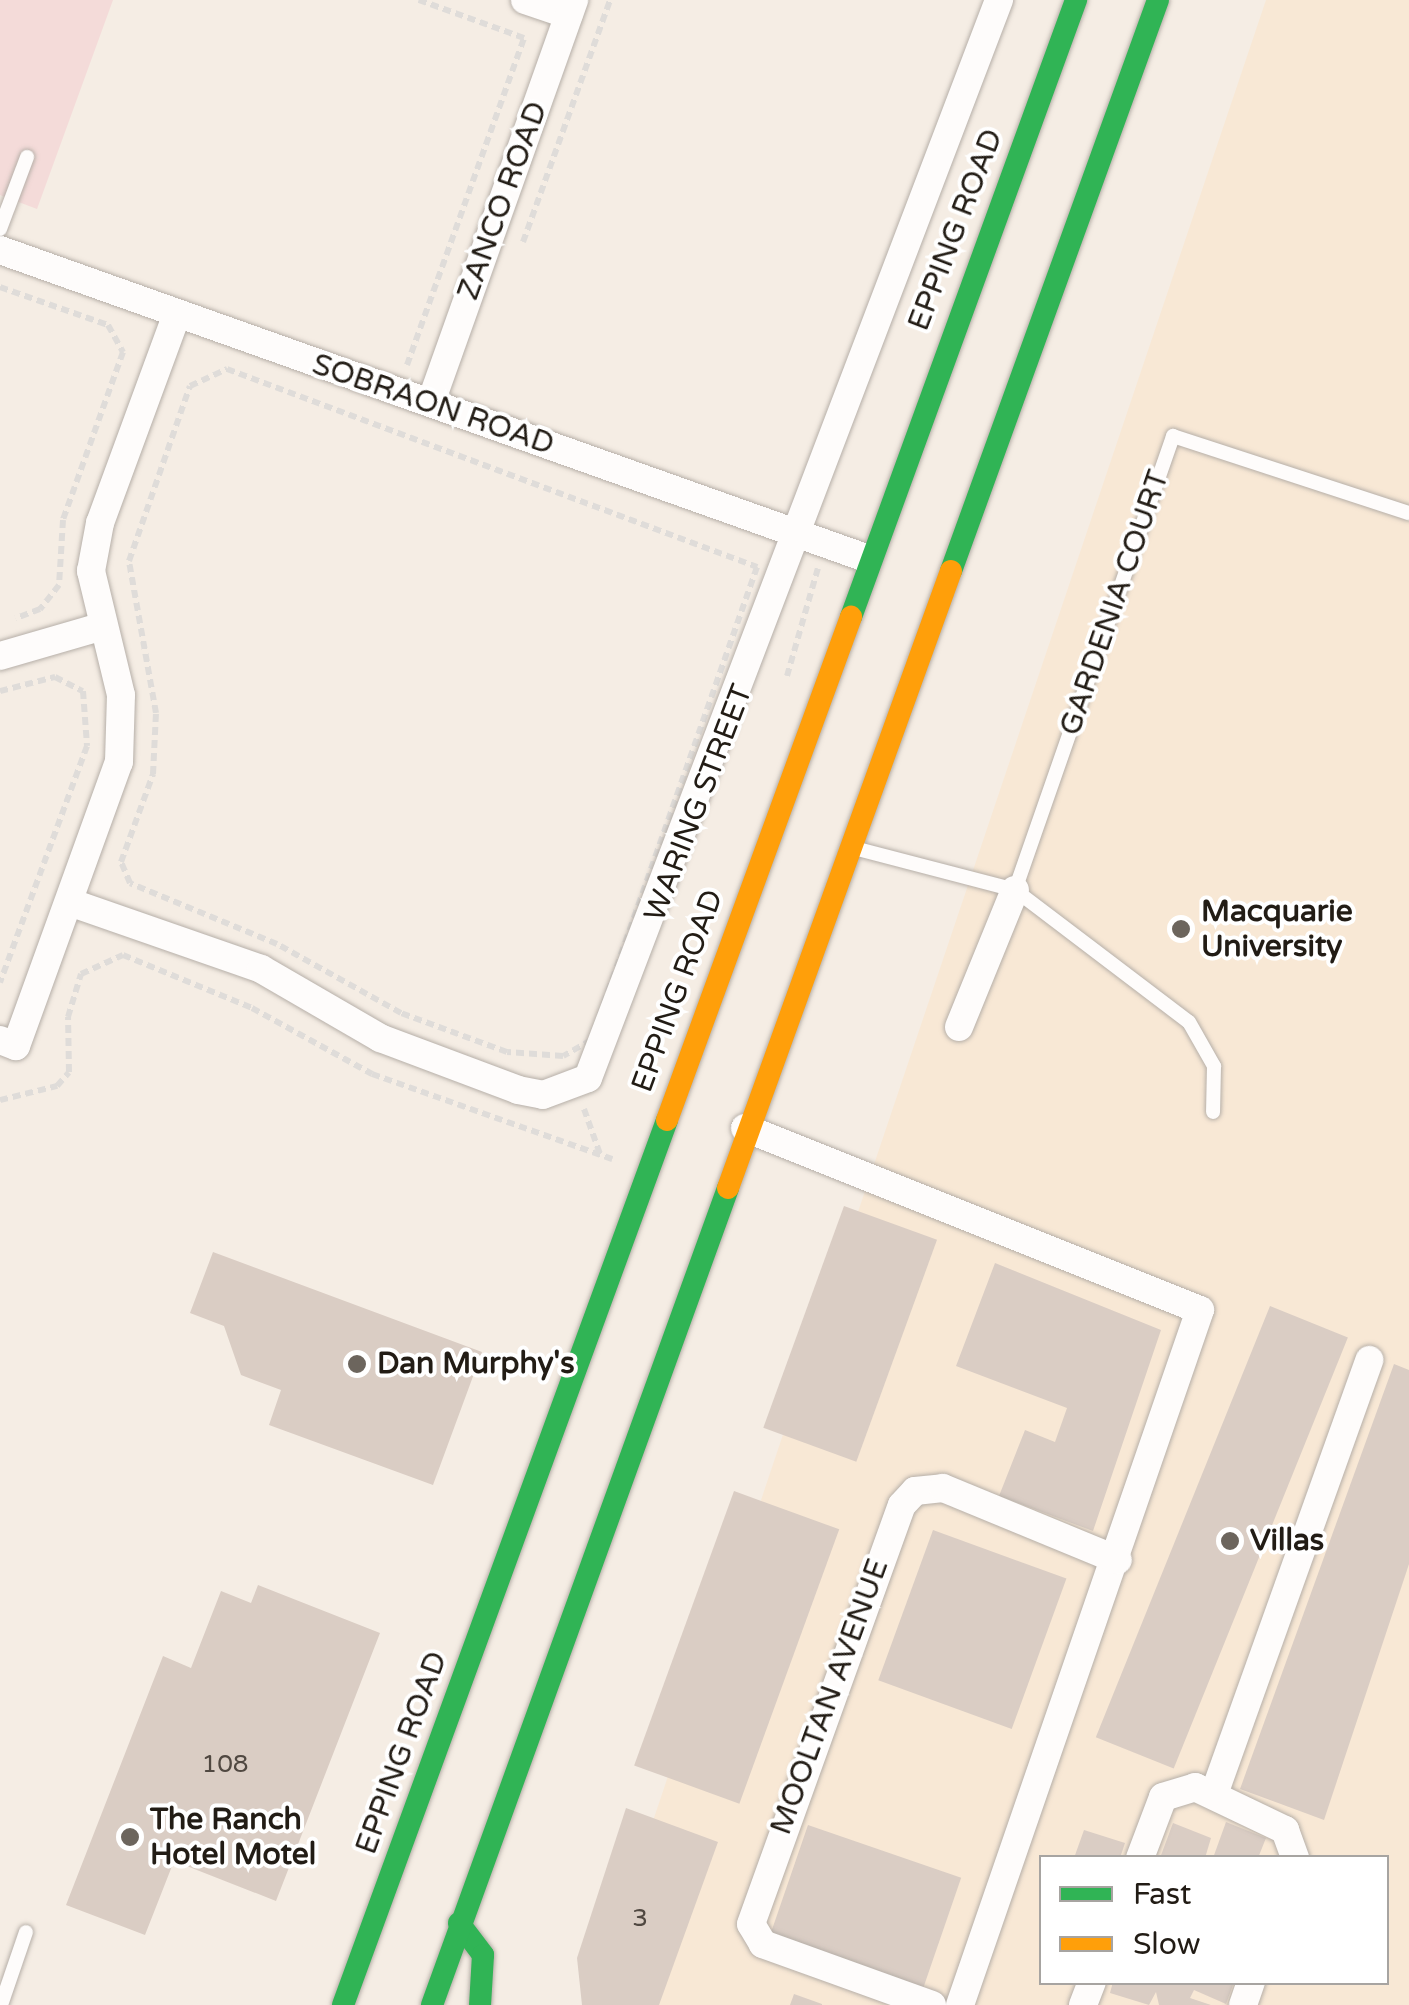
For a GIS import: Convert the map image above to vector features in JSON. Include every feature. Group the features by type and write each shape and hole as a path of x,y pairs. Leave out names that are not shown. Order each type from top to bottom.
{"main road":[{"name":"EPPING ROAD","path":"343,2005 866,558 1076,0"},
{"path":"432,2005 745,1128 1158,0"},
{"path":"459,1923 483,1955 480,2005"}],"street":[{"path":"524,0 572,8"},
{"name":"WARING STREET","path":"72,903 260,969 380,1038 518,1090 543,1095 588,1078 799,534 998,0"},
{"name":"ZANCO ROAD","path":"431,402 572,8"},
{"name":"SOBRAON ROAD","path":"0,250 176,316 431,402 866,558"},
{"path":"0,1040 16,1046 72,903 120,762 121,695 100,628 91,571 100,523 176,316"},
{"path":"0,656 100,628"},
{"path":"959,1026 1015,890"},
{"path":"745,1128 1200,1310 1118,1560 960,2005"},
{"path":"1214,1794 1369,1360"},
{"name":"MOOLTAN AVENUE","path":"932,2005 763,1944 751,1924 902,1505 915,1490 943,1488 1118,1560"},
{"path":"1141,1855 1163,1797 1195,1788 1284,1830 1294,1855"}],"lane":[{"path":"0,229 27,157"},
{"name":"GARDENIA COURT","path":"1015,890 1173,436 1409,513"},
{"path":"848,847 1015,890 1190,1022 1214,1066 1213,1112"},
{"path":"1,2005 26,1932"}],"path":[{"path":"407,368 524,38 419,0"},
{"path":"518,256 610,0"},
{"path":"0,286 108,325 122,352 63,520 59,585 40,609 0,622"},
{"path":"227,369 757,567 592,1040 563,1056 523,1056 401,1013 277,944 130,883 121,862 153,774 156,714 129,562 190,386 209,373 227,369"},
{"path":"0,691 55,677 83,691 87,746 0,982"},
{"path":"0,1100 43,1096 69,1072 68,1017 90,964"},
{"path":"584,1108 601,1155 612,1159"}],"shaded area":[{"path":"0,0 113,0 37,209 0,195"},
{"name":"Macquarie University","path":"1266,0 1409,0 1409,2005 591,2005"}],"building":[{"path":"844,1206 937,1240 856,1462 763,1428"},
{"name":"Dan Murphy's","path":"213,1252 482,1352 433,1485 269,1425 281,1390 241,1375 224,1326 190,1313"},
{"path":"995,1263 1161,1330 1093,1531 999,1496 1025,1430 1055,1442 1067,1408 956,1366"},
{"name":"Villas","path":"1270,1306 1348,1337 1174,1769 1096,1737"},
{"name":"Villas","path":"1394,1364 1409,1370 1409,1564 1324,1820 1240,1789"},
{"path":"734,1491 839,1529 739,1804 634,1765"},
{"path":"933,1530 1066,1579 1012,1729 878,1680"},
{"path":"258,1585 380,1633 276,1901 174,1861 145,1935 66,1905 163,1656 191,1668 221,1591 251,1603"},
{"path":"626,1808 718,1842 659,2005 582,2005 577,1958"},
{"path":"1226,1822 1266,1838 1259,1855 1214,1855"},
{"path":"1173,1823 1211,1838 1206,1855 1161,1855"},
{"path":"808,1825 961,1878 923,1987 770,1935"},
{"path":"1084,1830 1125,1843 1121,1855 1075,1855"},
{"path":"1112,1985 1233,1985 1226,2004 1194,1990 1190,1998 1211,2005 1159,2005 1156,1992 1149,2005 1110,1993"},
{"path":"794,1994 822,2004 822,2005 790,2005"}],"traffic: fast":[{"path":"851,617 1076,0"},
{"path":"951,571 1158,0"},
{"path":"343,2005 667,1120"},
{"path":"432,2005 728,1188"},
{"path":"459,1923 483,1955 480,2005"}],"traffic: slow":[{"path":"728,1188 951,571"},
{"path":"667,1120 851,617"}],"place":[{"name":"Macquarie University","path":"1181,929"},
{"name":"Dan Murphy's","path":"357,1364"},
{"name":"Villas","path":"1230,1541"},
{"name":"The Ranch Hotel Motel","path":"130,1837"}]}
